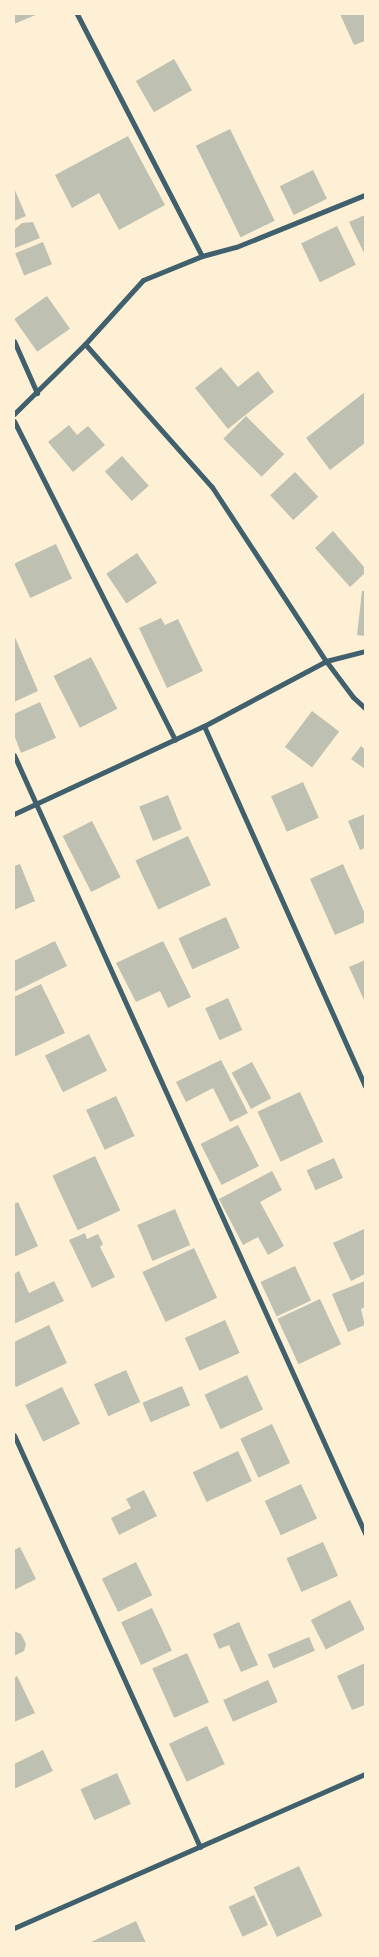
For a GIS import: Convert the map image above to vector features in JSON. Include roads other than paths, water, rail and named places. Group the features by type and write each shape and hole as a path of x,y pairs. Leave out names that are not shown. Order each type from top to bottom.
{"street":[{"path":"77,14 202,256"},
{"path":"14,414 85,344 143,280 202,256 236,247 365,195"},
{"path":"14,342 37,393"},
{"path":"85,344 212,487 326,662 353,697 365,708"},
{"path":"14,421 175,740"},
{"path":"14,814 204,726 326,662 365,651"},
{"path":"204,726 365,1086"},
{"path":"14,755 365,1534"},
{"path":"14,1435 200,1847"},
{"path":"14,1928 365,1774"}]}
